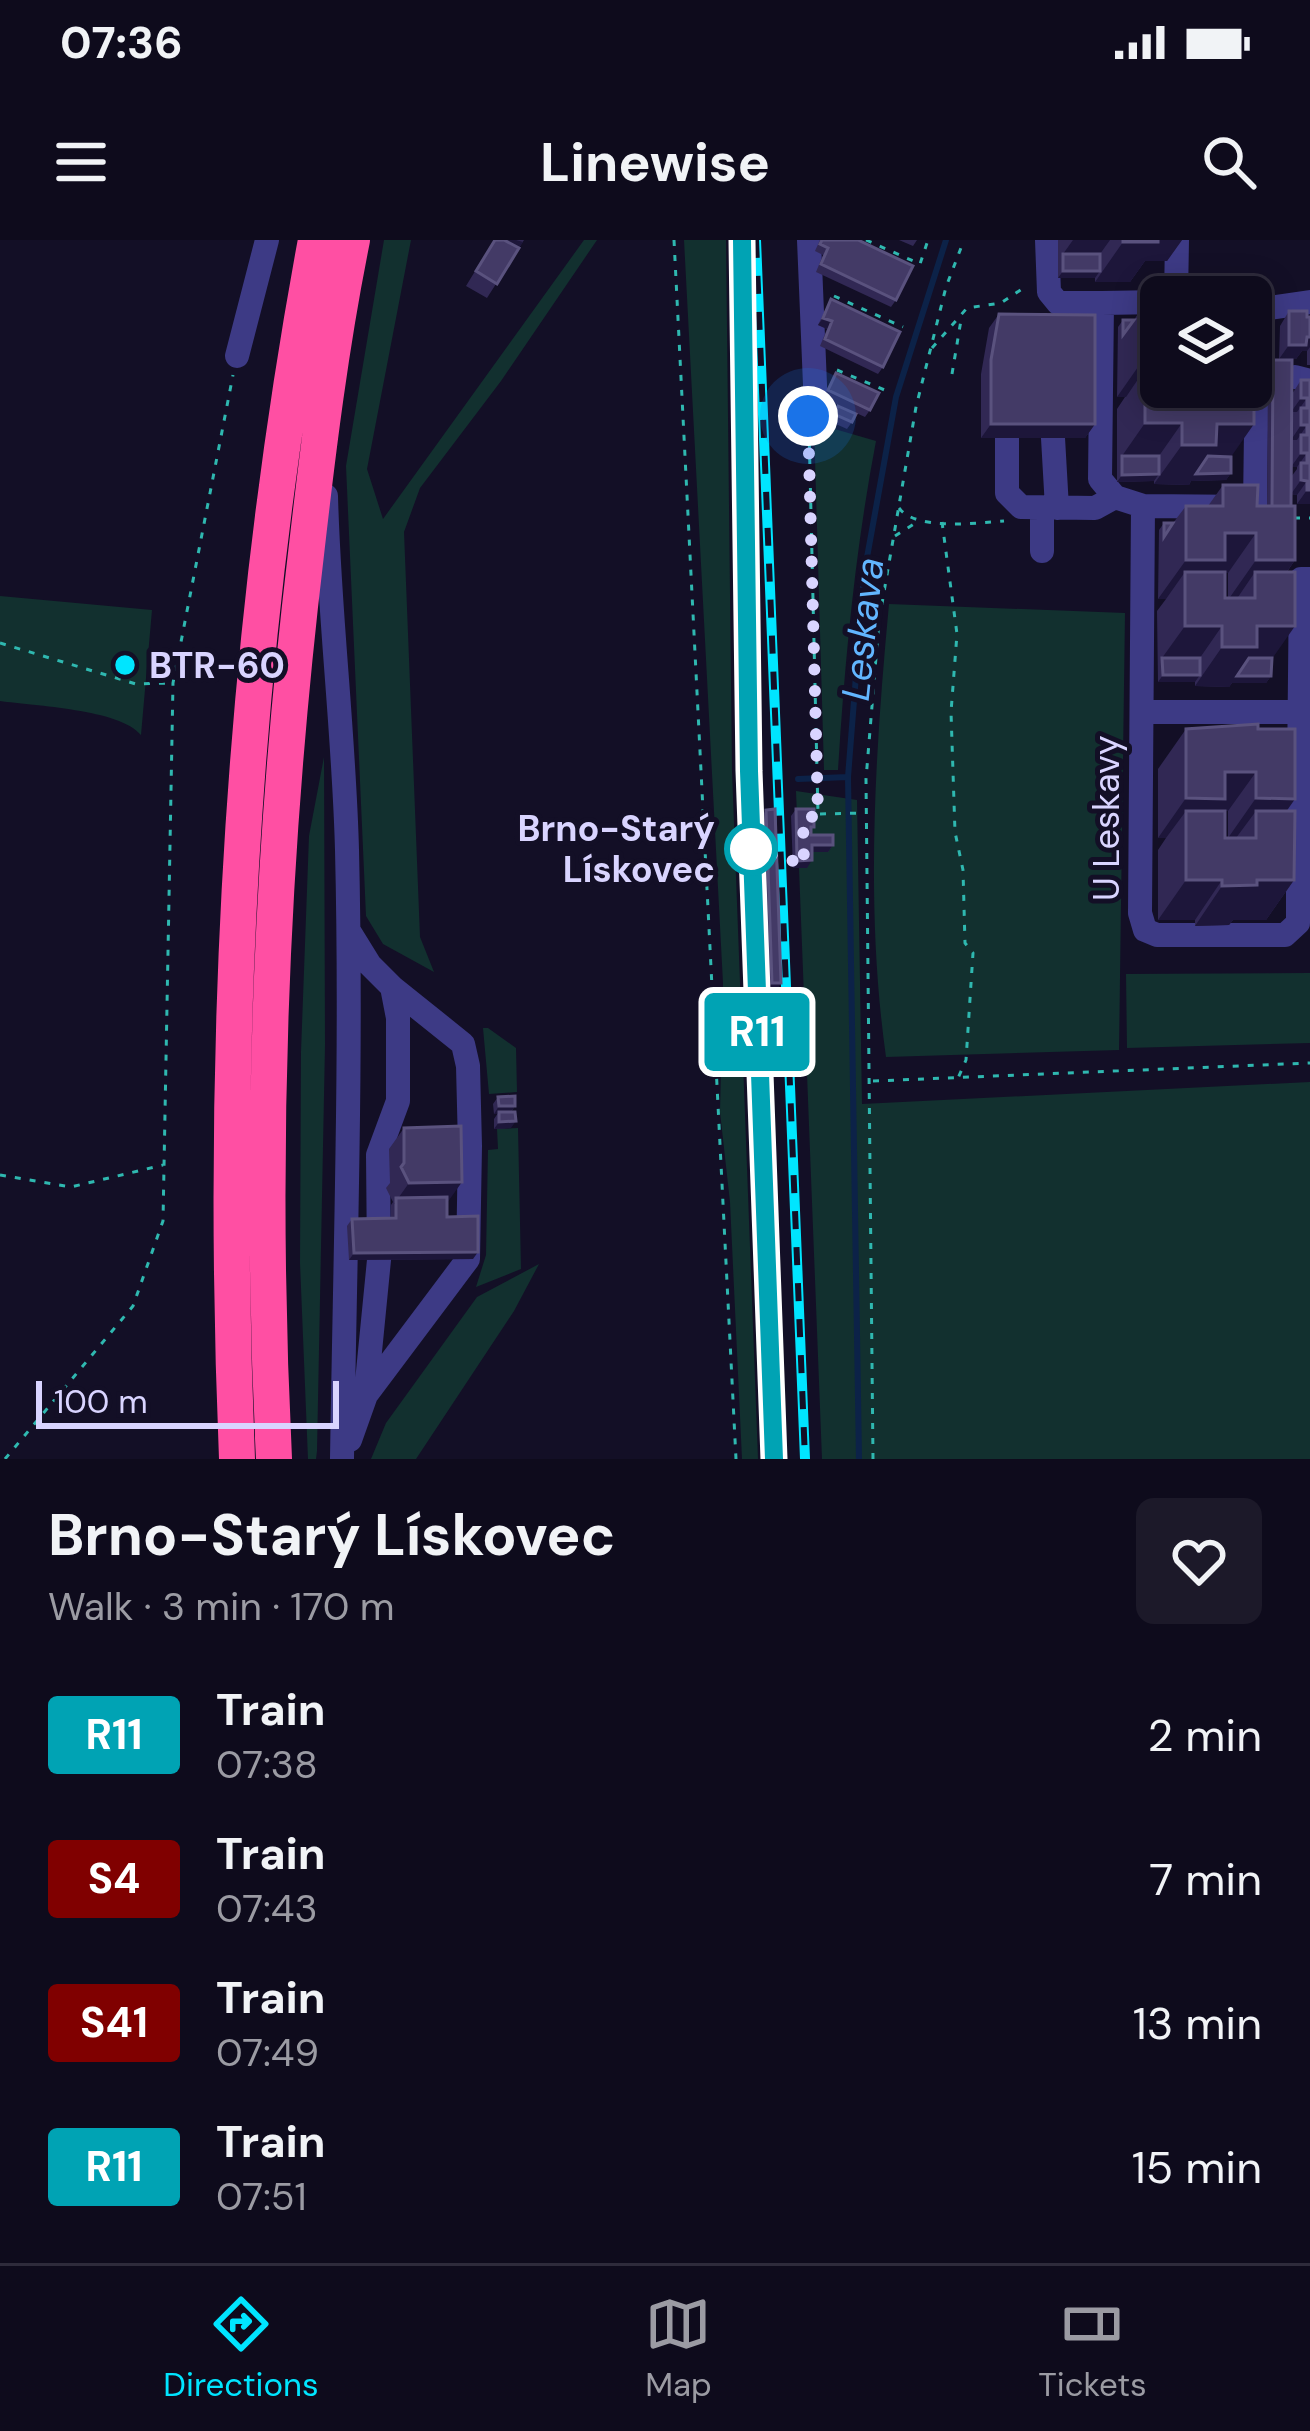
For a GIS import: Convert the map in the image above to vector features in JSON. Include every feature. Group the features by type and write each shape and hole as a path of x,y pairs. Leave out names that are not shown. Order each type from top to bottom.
{"highway":[{"path":"237,1459 230,1160 242,840 265,570 316,240"},
{"path":"274,1459 267,1198 271,977 294,653 324,410 352,240"}],"street":[{"path":"237,356 267,240"},
{"path":"809,240 812,412"},
{"path":"1047,240 1049,292 1065,317 1102,303 1140,302"},
{"path":"1176,276 1177,240"},
{"path":"1272,308 1310,302"},
{"path":"1102,303 1100,478 1115,497 1143,506 1255,507 1256,408"},
{"path":"324,410 329,602 346,818 349,931 342,1459"},
{"path":"1007,438 1007,493 1021,507 1047,511 1095,508 1115,497"},
{"path":"1042,551 1053,438"},
{"name":"U Leskavy","path":"1143,506 1140,913 1145,929 1157,935 1285,934 1298,923 1304,870 1301,579 1310,579"},
{"name":"U Leskavy","path":"1144,712 1305,712"},
{"path":"349,931 392,987 463,1045 468,1066 468,1259 366,1395"},
{"path":"342,1459 366,1395 379,1260 378,1155 398,1101 398,1018 392,987"}],"path":[{"path":"674,240 736,1459"},
{"path":"866,240 920,264 928,240"},
{"path":"873,1459 866,779 879,621 893,537 931,349 946,287 964,240"},
{"path":"952,374 967,308 1001,303 1047,278"},
{"path":"811,285 902,327"},
{"path":"931,349 957,317 962,318"},
{"path":"5,1459 133,1306 164,1221 173,683 237,356"},
{"path":"814,359 887,392"},
{"path":"812,412 818,814"},
{"path":"899,507 910,519 963,524 1047,511"},
{"path":"1283,518 1310,518"},
{"path":"893,537 919,521"},
{"path":"942,522 957,634 951,712 955,832 964,870 965,943 973,953 966,1060 958,1078"},
{"path":"0,643 136,684 173,683"},
{"path":"803,821 818,814 866,813"},
{"path":"871,1081 1310,1063"},
{"path":"0,1175 71,1186 164,1165"}],"green space":[{"path":"384,240 411,240 367,469 383,519 584,240 597,240 501,381 420,488 404,532 420,937 434,972 383,944 366,916 346,466"},
{"path":"684,240 726,240 732,771 758,1459 742,1459 730,1202 720,1112 723,983"},
{"path":"814,423 876,441 852,605 838,770 824,770"},
{"path":"0,596 152,610 141,735 96,714 0,701"},
{"path":"889,604 1125,613 1119,1050 886,1057 876,944 874,830"},
{"path":"324,757 325,1045 317,1451 316,1459 308,1459 300,1263 301,1052 309,836"},
{"path":"796,791 857,800 862,1104 1310,1082 1310,1459 822,1459"},
{"path":"1310,973 1310,1043 1127,1048 1126,974"},
{"path":"483,1028 516,1048 517,1092 489,1094"},
{"path":"518,1128 521,1269 476,1287 486,1255 488,1150 498,1149 497,1129"},
{"path":"539,1264 514,1311 416,1459 371,1459 386,1423 477,1297"}],"building":[{"path":"495,240 519,248 497,284 476,271"},
{"path":"822,240 858,240 913,266 896,300 821,264 828,248 820,244"},
{"path":"1063,254 1100,254 1100,271 1063,271"},
{"path":"831,299 900,332 883,367 825,339 832,321 823,318"},
{"path":"1289,311 1307,311 1310,317 1306,345 1289,345"},
{"path":"999,314 1095,315 1095,424 991,424 991,360"},
{"path":"1273,360 1292,360 1291,506 1272,506"},
{"path":"836,373 879,393 870,410 828,390"},
{"path":"1301,380 1310,380 1310,490 1307,481 1301,480 1301,463 1307,463 1307,453 1301,453 1301,435 1307,435 1307,425 1301,425 1301,408 1307,408 1307,398 1301,398"},
{"path":"838,406 856,414 852,422 834,414"},
{"path":"1145,408 1254,408 1254,424 1217,424 1216,445 1182,445 1182,423 1145,423"},
{"path":"1122,456 1159,456 1159,474 1122,475"},
{"path":"1208,456 1231,457 1231,473 1196,474"},
{"path":"1223,485 1258,485 1257,506 1295,506 1295,560 1256,560 1256,533 1225,533 1225,560 1186,560 1186,506 1223,506"},
{"path":"1185,572 1225,572 1225,598 1255,598 1255,572 1295,572 1295,626 1257,626 1257,647 1222,647 1222,626 1185,626"},
{"path":"1162,658 1200,658 1200,675 1163,675"},
{"path":"1249,658 1272,658 1271,676 1237,676"},
{"path":"1258,724 1258,729 1295,729 1295,799 1256,798 1256,772 1225,772 1225,799 1186,798 1186,729"},
{"path":"775,809 781,983 772,983 766,810"},
{"path":"796,809 814,809 811,835 833,835 833,845 812,845 812,860 797,861"},
{"path":"1186,811 1225,811 1225,838 1256,838 1256,811 1295,811 1294,880 1222,886 1222,880 1186,880"},
{"path":"515,1096 515,1106 499,1106 498,1097"},
{"path":"499,1112 515,1112 516,1121 499,1122"},
{"path":"461,1126 462,1182 409,1183 401,1167 404,1128"},
{"path":"447,1197 447,1217 478,1216 478,1252 354,1253 352,1219 396,1218 396,1198"}],"waterway":[{"name":"Leskava","path":"859,1459 848,777 864,574 896,397 946,240"},
{"path":"798,779 848,777"}],"railway":[{"path":"756,240 805,1459"},
{"path":"745,378 752,872 774,1459"}],"train":[{"name":"R11","path":"742,240 749,771 774,1459"}],"place":[{"name":"BTR-60","path":"125,665"},
{"name":"Brno-Starý Lískovec","path":"751,849"}],"route":[{"path":"751,849 804,864 803,821 818,814 808,416"}]}
